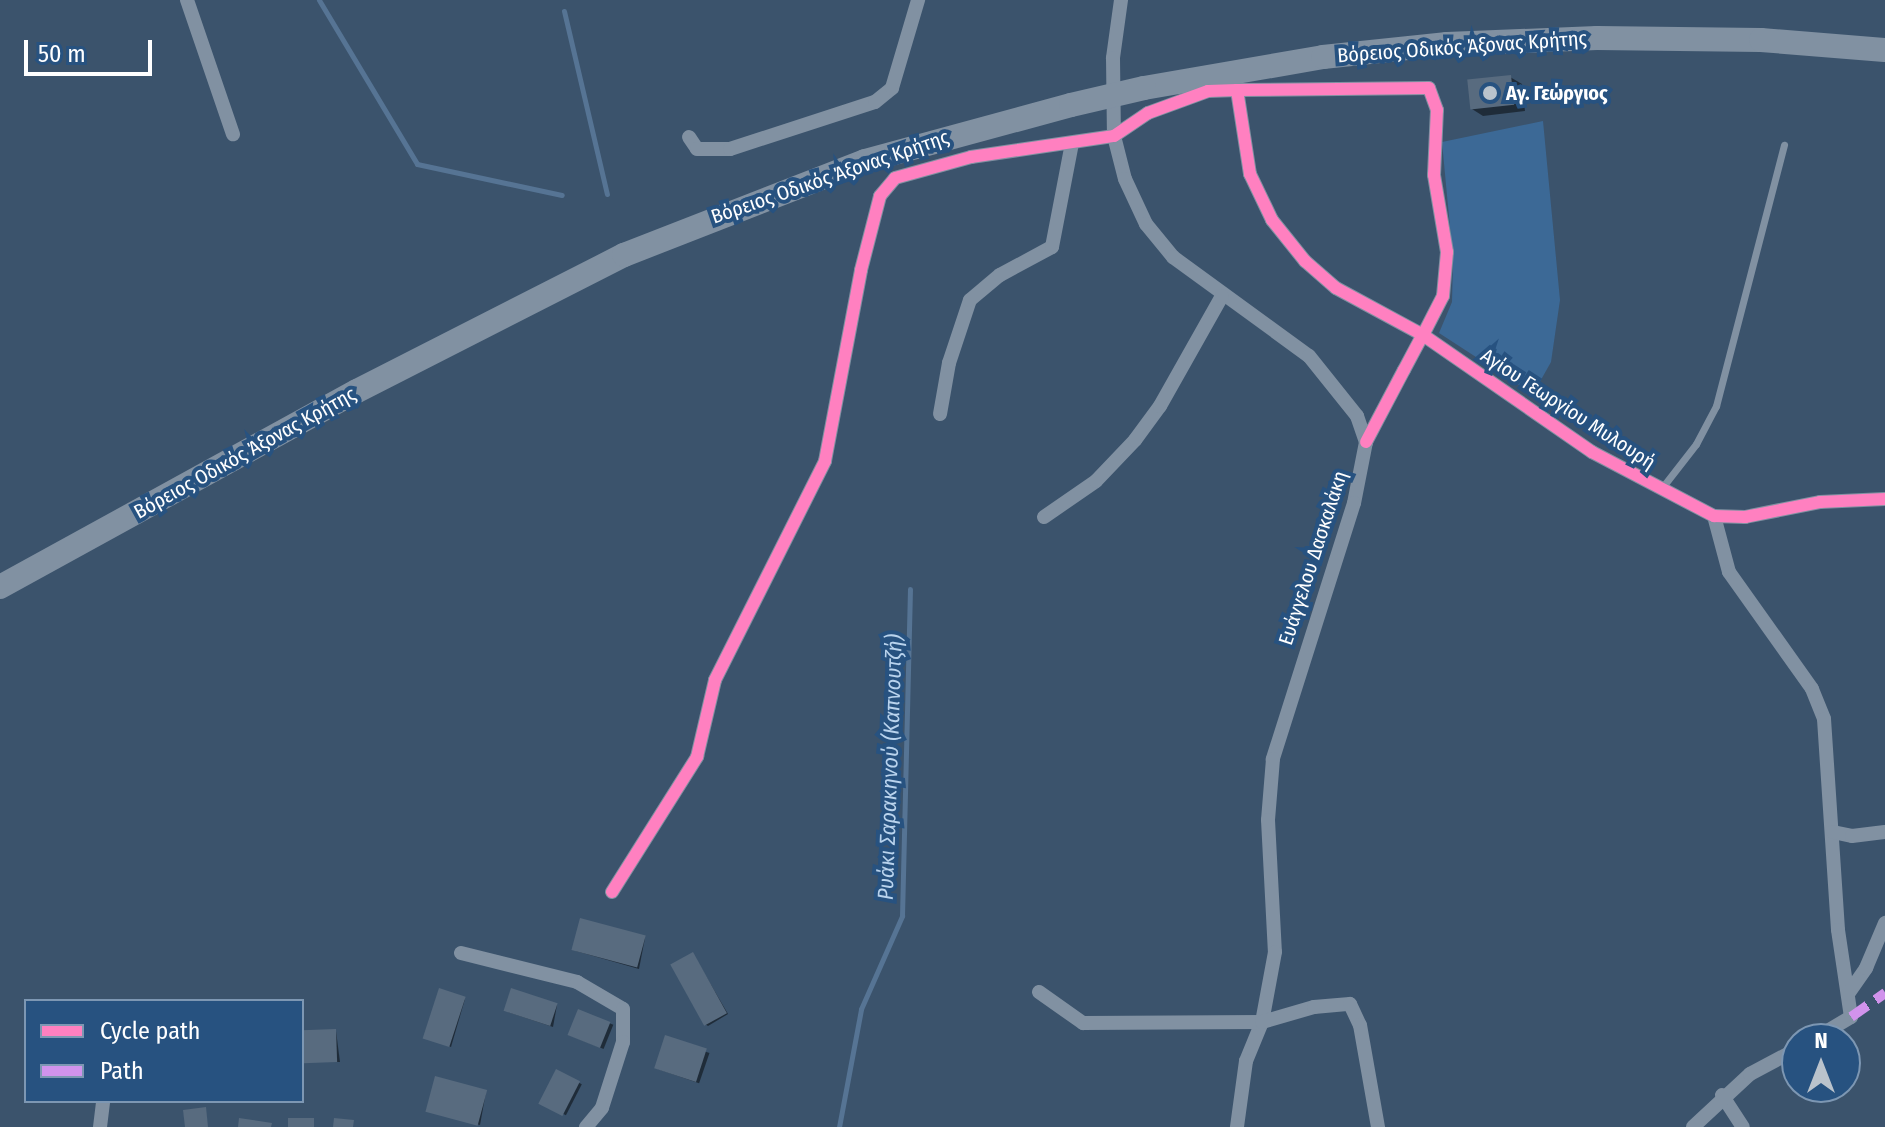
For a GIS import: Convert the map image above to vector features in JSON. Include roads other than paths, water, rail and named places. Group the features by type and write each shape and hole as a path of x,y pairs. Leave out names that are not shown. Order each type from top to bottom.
{"highway":[{"name":"Βόρειος Οδικός Άξονας Κρήτης","path":"0,587 357,391 624,255 865,161 1144,88 1323,57 1447,44 1672,39 1885,50"}],"street":[{"path":"187,0 233,134"},
{"path":"689,137 697,149 730,149 875,102 892,88 918,0"},
{"path":"1121,0 1113,58 1114,136 1125,179 1146,224 1173,257 1222,296 1309,356 1357,416 1366,442"},
{"name":"Ευάγγελου Δασκαλάκη","path":"1237,90 1429,88 1437,110 1434,175 1447,252 1443,296 1366,442 1354,503 1273,759 1268,820 1275,952 1262,1022 1246,1061 1237,1127"},
{"path":"612,892 697,757 715,680 825,461 880,196 895,178 919,168 1114,136 1148,113 1208,91 1237,90"},
{"name":"Αγίου Γεωργίου Μυλουρή","path":"1237,90 1250,174 1288,242 1336,288 1423,335 1592,452 1660,491 1714,516 1745,517 1820,502 1885,499"},
{"path":"940,414 949,363 970,300 1000,275 1052,247 1057,236 1072,143"},
{"path":"1044,517 1096,481 1135,440 1160,406 1222,296"},
{"path":"1714,516 1729,572 1812,689 1824,719 1851,1017 1841,1023"},
{"path":"1833,832 1852,836 1885,832"},
{"path":"1848,994 1866,968 1885,923"},
{"path":"461,953 577,982 623,1009 623,1042 602,1108 586,1127"},
{"path":"1039,992 1083,1023 1262,1022 1314,1007 1350,1004 1360,1025 1378,1127"},
{"path":"1693,1127 1722,1095 1781,1059"},
{"path":"1722,1095 1743,1127"},
{"path":"100,1127 103,1103"}],"lane":[{"path":"1660,491 1696,444 1716,406 1784,145"}],"waterway":[{"path":"319,0 417,164 562,195"},
{"path":"564,11 607,194"},
{"name":"Ρυάκι Σαρακηνού (Καπνουτζή)","path":"839,1127 861,1009 902,916 910,589"}],"place":[{"name":"Αγ. Γεώργιος","path":"1490,93"}]}
